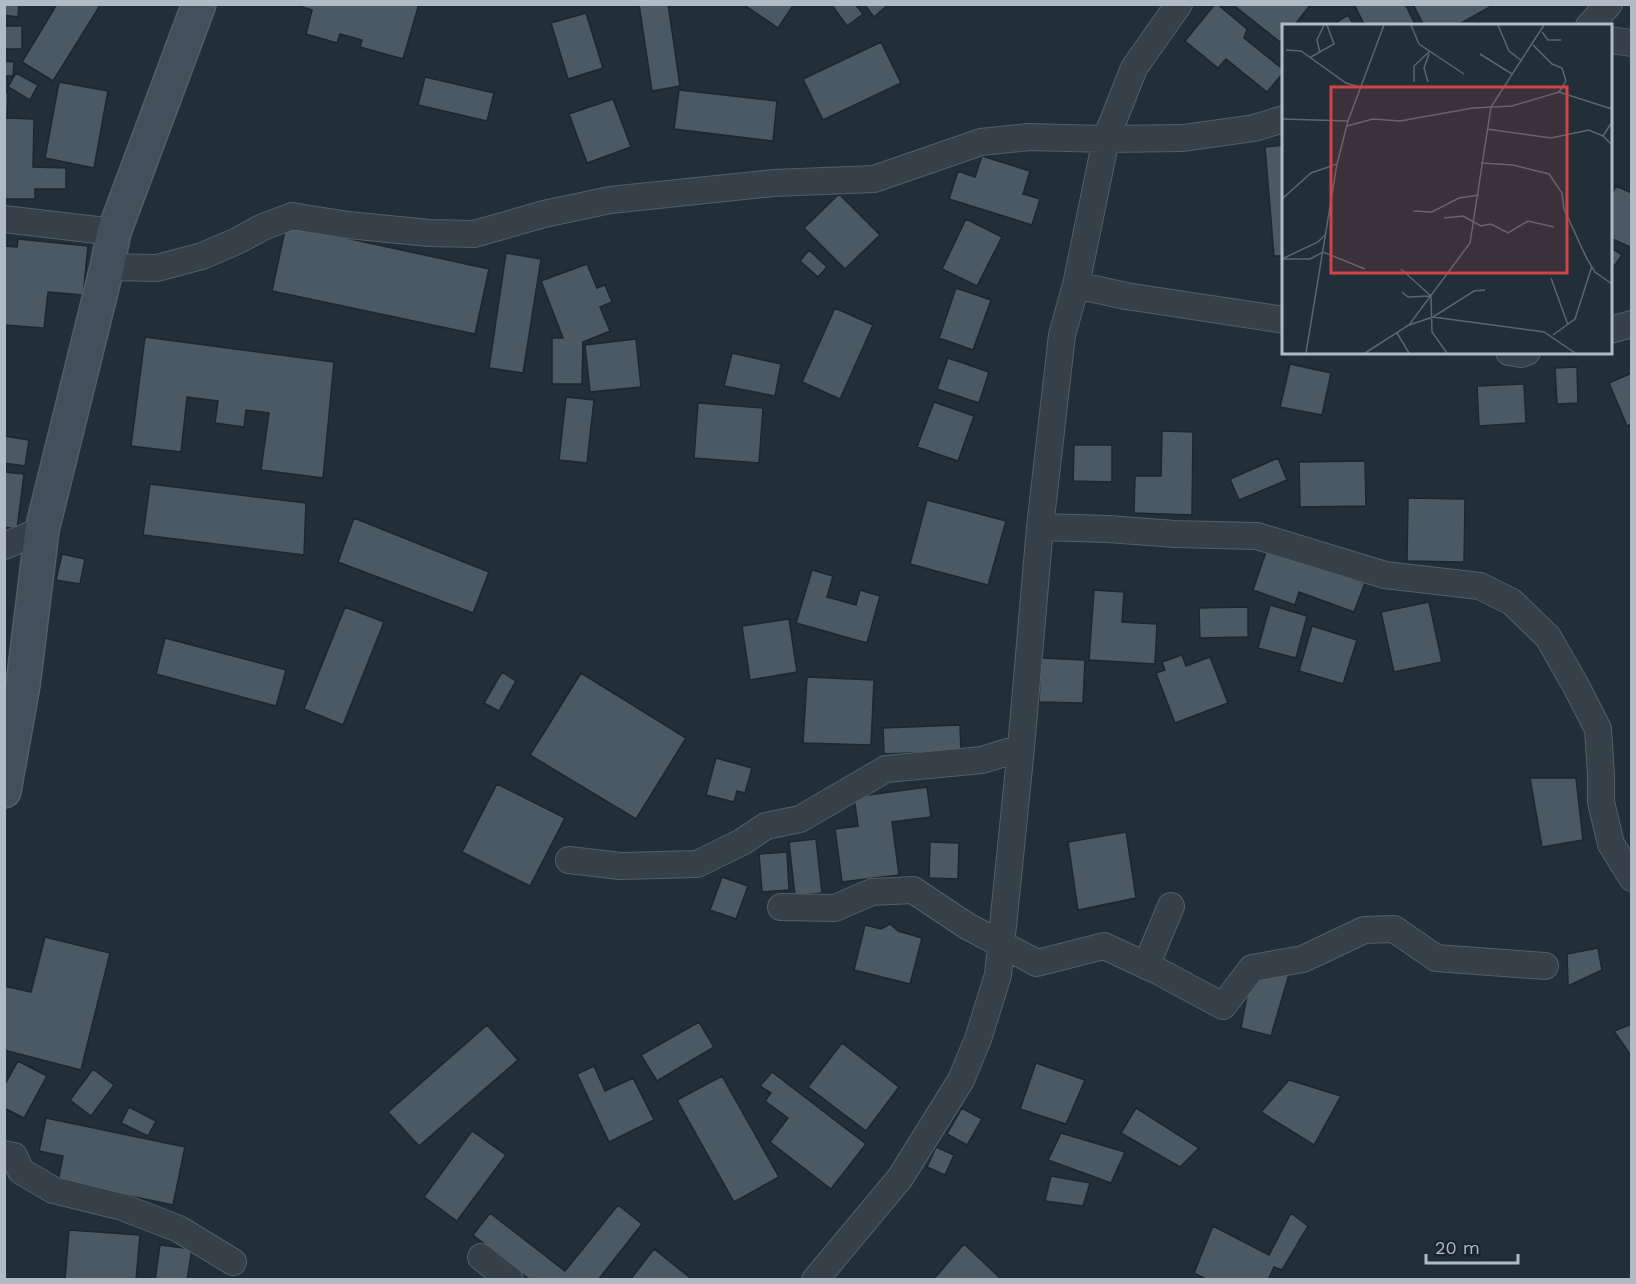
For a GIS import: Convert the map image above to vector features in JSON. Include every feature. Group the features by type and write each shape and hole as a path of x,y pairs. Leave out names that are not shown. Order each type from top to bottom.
{"street":[{"path":"4,791 22,685 42,530 114,232 199,4"},
{"path":"815,1280 900,1178 962,1080 978,1039 998,975 1040,527 1062,335 1076,285 1106,139 1134,68 1179,4"},
{"path":"1591,24 1609,4"},
{"path":"1612,40 1632,43"},
{"path":"107,267 157,268 202,256 292,216 348,225 429,233 474,234 544,214 610,200 774,183 874,179 981,142 1029,136 1106,139 1183,138 1254,128 1282,120"},
{"path":"4,219 114,232"},
{"path":"1076,285 1126,296 1282,320"},
{"path":"1612,330 1632,324"},
{"path":"1040,527 1257,536 1385,575 1480,586 1512,602 1548,636 1598,729 1601,802 1611,844 1632,878"},
{"path":"4,546 42,530"},
{"path":"569,860 620,866 697,864 742,842 766,826 800,819 886,769 982,760 1021,748"},
{"path":"781,907 835,908 872,892 913,890 966,926 1037,963 1104,946 1223,1006 1252,968 1303,959 1364,930 1394,929 1436,958 1545,966"},
{"path":"1146,966 1171,906"},
{"path":"4,1154 14,1156 21,1171 53,1190 122,1207 178,1228 233,1262"},
{"path":"481,1257 510,1280"}],"building":[{"path":"4,4 19,4 18,17 4,15"},
{"path":"57,4 101,4 53,81 22,62"},
{"path":"293,4 419,4 403,59 360,47 362,40 340,34 337,43 306,34 312,10"},
{"path":"639,4 668,4 680,86 652,91"},
{"path":"743,4 794,4 778,28"},
{"path":"831,4 855,4 863,14 847,26"},
{"path":"864,4 889,4 874,17"},
{"path":"1217,4 1247,29 1244,38 1282,68 1282,74 1267,92 1226,59 1218,68 1185,41"},
{"path":"1232,4 1311,4 1296,24 1282,24 1280,42"},
{"path":"1354,4 1405,4 1415,24 1364,24"},
{"path":"1413,4 1495,4 1460,24 1423,24"},
{"path":"586,13 603,68 568,79 551,23"},
{"path":"1348,15 1353,24 1333,24"},
{"path":"4,26 22,26 22,49 4,49"},
{"path":"881,42 901,83 823,120 803,79"},
{"path":"4,61 14,62 13,76 4,76"},
{"path":"16,73 38,85 30,100 8,87"},
{"path":"425,77 494,93 487,121 418,105"},
{"path":"59,82 108,91 94,168 45,158"},
{"path":"679,90 777,101 773,141 674,129"},
{"path":"4,92 8,93 7,118 34,119 33,167 66,168 66,189 35,189 35,199 4,199"},
{"path":"613,99 631,147 587,163 569,114"},
{"path":"1282,145 1282,256 1274,256 1265,147"},
{"path":"982,156 1030,171 1023,194 1040,199 1032,225 949,199 958,171 975,177"},
{"path":"1616,186 1632,193 1632,248 1612,239 1612,193"},
{"path":"839,194 880,235 845,269 804,228"},
{"path":"966,219 1002,237 977,286 942,269"},
{"path":"286,225 489,269 475,334 272,291"},
{"path":"18,239 88,246 83,295 48,292 44,328 4,325 4,246 17,247"},
{"path":"1612,248 1622,255 1612,269"},
{"path":"809,250 827,267 818,277 800,261"},
{"path":"506,253 541,259 523,373 489,368"},
{"path":"587,264 597,288 605,285 612,302 600,307 610,331 583,342 582,384 552,384 552,338 563,338 541,281"},
{"path":"956,288 991,300 973,350 939,338"},
{"path":"835,308 873,325 840,399 802,382"},
{"path":"145,337 334,362 323,478 261,470 269,413 246,410 244,427 215,423 218,401 187,397 181,452 131,446"},
{"path":"636,339 641,387 590,392 585,345"},
{"path":"732,353 781,364 775,396 724,386"},
{"path":"948,358 989,372 979,403 937,389"},
{"path":"1290,364 1331,373 1322,415 1280,407"},
{"path":"1577,367 1578,403 1557,404 1555,368"},
{"path":"1632,373 1632,424 1627,426 1609,383"},
{"path":"1524,384 1526,423 1479,426 1477,386"},
{"path":"566,397 594,400 587,463 559,460"},
{"path":"934,402 974,416 958,461 917,447"},
{"path":"698,403 763,408 759,463 694,458"},
{"path":"1162,431 1193,432 1192,515 1134,513 1135,476 1161,476"},
{"path":"4,436 29,440 25,466 4,463"},
{"path":"1074,445 1112,445 1112,482 1073,481"},
{"path":"1278,458 1287,480 1239,500 1230,479"},
{"path":"1365,461 1366,506 1300,507 1299,462"},
{"path":"4,472 24,474 17,529 4,527"},
{"path":"150,484 306,503 304,555 143,535"},
{"path":"1408,498 1465,499 1464,562 1407,561"},
{"path":"927,500 1006,521 988,585 910,564"},
{"path":"354,518 489,572 473,613 338,562"},
{"path":"1267,549 1365,583 1354,612 1299,592 1295,605 1253,590"},
{"path":"62,554 85,559 80,584 56,580"},
{"path":"812,570 833,576 827,597 856,605 860,590 880,596 867,643 796,623"},
{"path":"1094,590 1124,592 1122,622 1157,624 1155,664 1089,660"},
{"path":"1429,602 1442,662 1394,672 1381,612"},
{"path":"1270,605 1307,616 1296,658 1258,648"},
{"path":"345,607 384,622 343,725 304,709"},
{"path":"1248,607 1248,637 1200,638 1199,608"},
{"path":"789,619 797,672 750,680 742,626"},
{"path":"1312,626 1357,640 1343,684 1299,671"},
{"path":"165,638 286,670 276,706 156,674"},
{"path":"1182,655 1186,666 1210,657 1228,703 1175,723 1156,673 1165,670 1162,662"},
{"path":"1041,658 1085,660 1083,703 1039,702"},
{"path":"502,672 516,681 499,711 484,703"},
{"path":"581,673 686,738 636,819 530,755"},
{"path":"807,677 874,680 871,745 803,743"},
{"path":"960,725 961,751 884,754 883,728"},
{"path":"716,758 752,768 745,793 737,791 734,802 706,795"},
{"path":"1530,778 1576,778 1583,840 1542,847"},
{"path":"497,784 565,818 530,886 462,852"},
{"path":"927,787 931,817 892,822 899,875 842,882 835,829 858,826 854,797"},
{"path":"1126,832 1136,898 1078,910 1068,842"},
{"path":"816,839 822,893 795,896 789,842"},
{"path":"930,842 959,843 958,879 929,878"},
{"path":"787,852 789,890 762,892 759,854"},
{"path":"722,877 748,886 736,919 710,910"},
{"path":"890,924 898,931 922,938 910,984 854,970 865,925 881,929"},
{"path":"45,937 110,953 81,1070 4,1050 4,986 31,992"},
{"path":"1598,948 1602,970 1568,986 1567,954"},
{"path":"1252,968 1290,971 1271,1036 1241,1028"},
{"path":"699,1022 714,1047 657,1081 641,1055"},
{"path":"1632,1024 1632,1057 1614,1031"},
{"path":"487,1025 518,1060 419,1146 388,1112"},
{"path":"842,1043 899,1087 866,1131 808,1087"},
{"path":"18,1061 47,1076 24,1118 4,1108 4,1086"},
{"path":"1036,1063 1085,1080 1066,1124 1020,1109"},
{"path":"594,1066 605,1091 633,1078 654,1120 609,1142 577,1074"},
{"path":"93,1069 114,1085 91,1116 70,1100"},
{"path":"772,1072 866,1144 831,1189 770,1142 788,1118 765,1101 771,1093 760,1086"},
{"path":"722,1076 779,1177 734,1202 677,1100"},
{"path":"1289,1080 1341,1096 1314,1145 1261,1112"},
{"path":"129,1107 156,1121 148,1136 121,1123"},
{"path":"962,1108 982,1119 967,1145 947,1134"},
{"path":"1136,1108 1199,1148 1180,1167 1121,1133"},
{"path":"46,1118 185,1147 173,1205 58,1181 63,1156 39,1151"},
{"path":"472,1131 506,1155 457,1221 424,1197"},
{"path":"1061,1133 1125,1152 1111,1183 1048,1160"},
{"path":"936,1147 954,1155 945,1175 927,1167"},
{"path":"1051,1176 1090,1183 1083,1206 1045,1201"},
{"path":"618,1205 642,1224 598,1280 530,1280 473,1235 490,1213 565,1271"},
{"path":"1291,1213 1308,1226 1282,1270 1274,1267 1268,1280 1208,1280 1194,1273 1213,1226 1269,1255"},
{"path":"69,1230 140,1235 136,1280 65,1280"},
{"path":"964,1244 999,1277 997,1280 933,1280"},
{"path":"160,1245 192,1249 187,1280 155,1280"},
{"path":"654,1249 693,1280 630,1280"}]}
